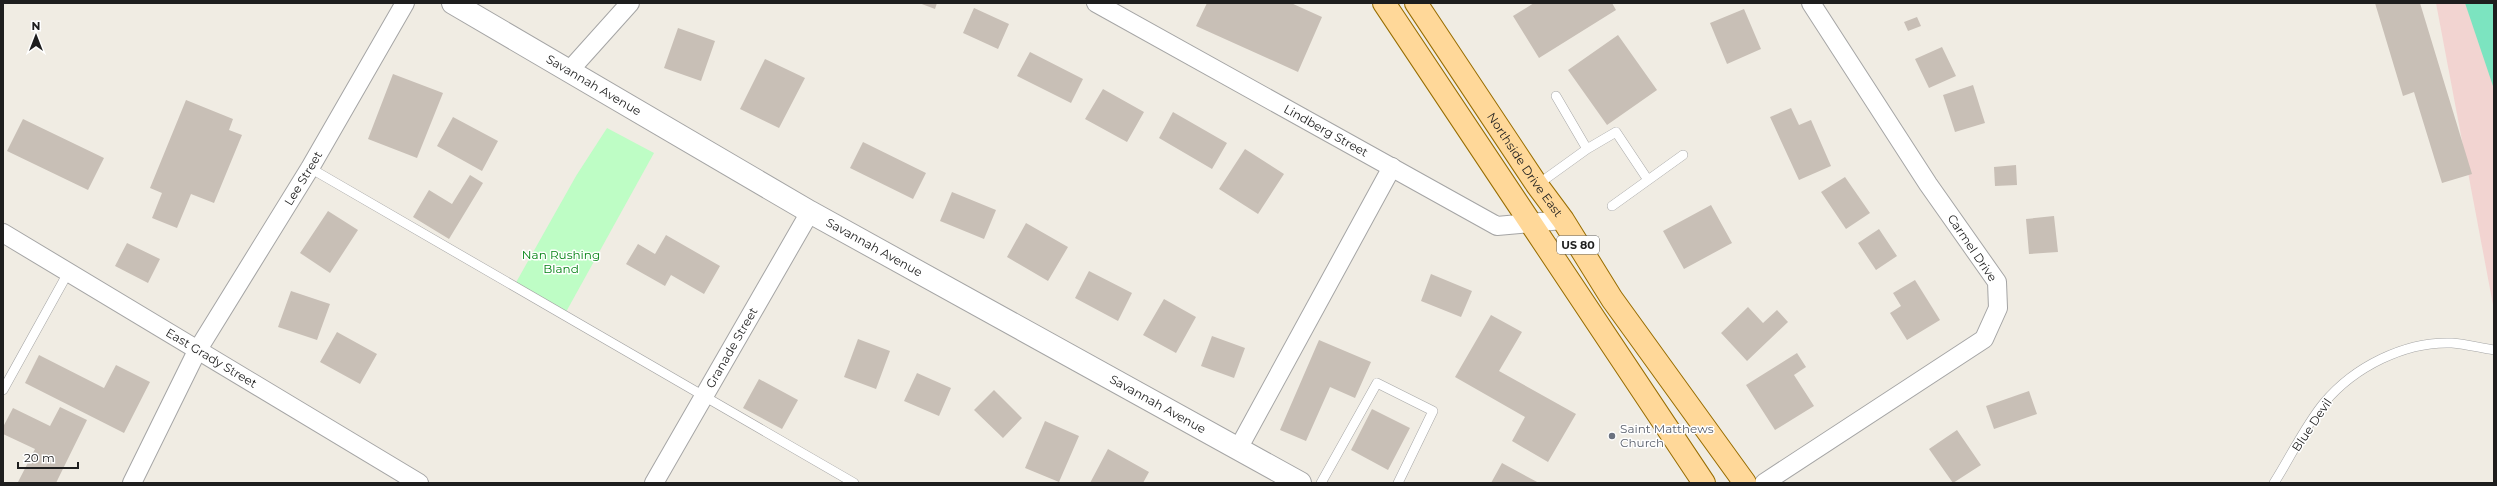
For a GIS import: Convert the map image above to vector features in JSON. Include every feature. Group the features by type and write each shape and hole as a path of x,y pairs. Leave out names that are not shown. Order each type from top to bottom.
{"main road":[{"name":"US 80","path":"1384,3 1704,483"},
{"name":"Northside Drive East","path":"1416,3 1537,185 1563,220 1612,299 1745,483"}],"street":[{"name":"Lee Street","path":"132,483 197,351 310,168 405,3"},
{"name":"Savannah Avenue","path":"453,3 810,212 1300,483"},
{"path":"569,72 630,3"},
{"name":"Lindberg Street","path":"1096,3 1497,226 1563,220"},
{"name":"Carmel Drive","path":"1764,483 1984,339 1998,308 1997,282 1928,184 1811,3"},
{"path":"1238,449 1392,167"},
{"name":"Granade Street","path":"654,483 810,212"},
{"name":"East Grady Street","path":"3,233 69,271 197,351 419,483"}],"lane":[{"path":"1556,96 1587,149"},
{"path":"1537,185 1587,149 1616,132 1648,180"},
{"path":"1612,206 1683,155"},
{"path":"310,168 704,394 854,483"},
{"path":"3,390 69,271"},
{"name":"Blue Devil","path":"2274,483 2324,403 2352,377 2388,356 2417,346 2452,343 2494,350"},
{"path":"1321,483 1378,383 1433,411 1398,483"}],"shaded area":[{"path":"2436,3 2494,3 2494,310"}],"green space":[{"path":"2465,3 2494,4 2494,89"},
{"name":"Nan Rushing Bland","path":"607,128 654,153 566,312 514,286 576,176"}],"building":[{"path":"919,3 937,3 935,9"},
{"path":"1207,3 1291,3 1322,17 1298,72 1196,26"},
{"path":"1534,3 1612,3 1616,10 1539,58 1513,16"},
{"path":"2375,3 2420,3 2472,174 2442,183 2414,92 2403,96"},
{"path":"974,8 1009,24 998,49 963,33"},
{"path":"1744,9 1761,49 1727,64 1710,23"},
{"path":"1917,17 1921,26 1908,31 1904,22"},
{"path":"678,28 715,41 701,81 664,68"},
{"path":"1618,35 1657,90 1607,125 1568,70"},
{"path":"1942,47 1956,76 1929,88 1915,59"},
{"path":"1030,52 1083,79 1071,103 1017,76"},
{"path":"765,59 805,78 779,128 740,109"},
{"path":"393,74 443,93 417,158 368,139"},
{"path":"1973,85 1985,123 1955,132 1943,95"},
{"path":"1103,89 1144,112 1127,142 1085,119"},
{"path":"186,100 233,119 229,130 242,135 214,203 191,194 177,228 152,218 162,193 150,188"},
{"path":"1791,108 1799,125 1811,120 1831,166 1799,180 1770,117"},
{"path":"1173,112 1227,143 1212,169 1159,138"},
{"path":"453,117 498,141 482,171 437,146"},
{"path":"23,119 104,158 88,190 7,151"},
{"path":"863,142 926,173 913,199 850,168"},
{"path":"1245,149 1284,174 1258,214 1219,189"},
{"path":"2016,165 2017,185 1995,186 1994,167"},
{"path":"470,175 483,183 449,239 413,217 429,190 452,204"},
{"path":"1845,177 1870,213 1846,229 1821,192"},
{"path":"952,192 996,210 984,239 940,221"},
{"path":"1711,205 1732,243 1684,269 1663,231"},
{"path":"328,211 358,230 330,273 300,253"},
{"path":"2054,216 2058,252 2029,254 2026,219"},
{"path":"1026,223 1068,247 1048,281 1007,257"},
{"path":"1879,229 1897,256 1876,270 1858,243"},
{"path":"666,235 720,266 704,294 671,275 665,286 626,264 638,244 655,254"},
{"path":"127,243 160,259 148,283 115,266"},
{"path":"1089,271 1132,293 1118,321 1075,298"},
{"path":"1431,274 1472,291 1461,317 1421,301"},
{"path":"1915,280 1940,320 1907,340 1890,313 1901,306 1893,293"},
{"path":"291,291 330,304 317,340 278,327"},
{"path":"1164,299 1196,317 1176,353 1143,335"},
{"path":"1748,307 1763,323 1777,310 1788,322 1747,361 1721,333"},
{"path":"1491,315 1522,332 1499,371 1576,414 1548,462 1512,441 1525,417 1455,377"},
{"path":"337,332 377,354 360,384 320,362"},
{"path":"1212,336 1245,348 1234,378 1201,366"},
{"path":"858,339 890,351 876,389 844,377"},
{"path":"1319,340 1371,362 1355,398 1330,387 1306,441 1280,430"},
{"path":"1797,353 1806,367 1794,375 1814,406 1775,430 1746,385"},
{"path":"39,355 104,388 116,365 150,382 124,433 25,383"},
{"path":"917,373 951,388 939,416 904,401"},
{"path":"759,379 798,400 782,429 743,408"},
{"path":"994,390 1022,418 1003,438 974,410"},
{"path":"2029,391 2037,414 1994,429 1986,406"},
{"path":"60,407 87,420 56,483 18,482 35,449 3,434 3,427 13,408 50,426"},
{"path":"1372,409 1410,428 1388,470 1351,450"},
{"path":"1045,421 1079,436 1059,482 1025,468"},
{"path":"1957,430 1981,465 1953,483 1929,449"},
{"path":"1108,449 1149,472 1143,483 1090,483"},
{"path":"1502,463 1539,483 1491,483"}],"place":[{"name":"Saint Matthews Church","path":"1612,436"}]}
